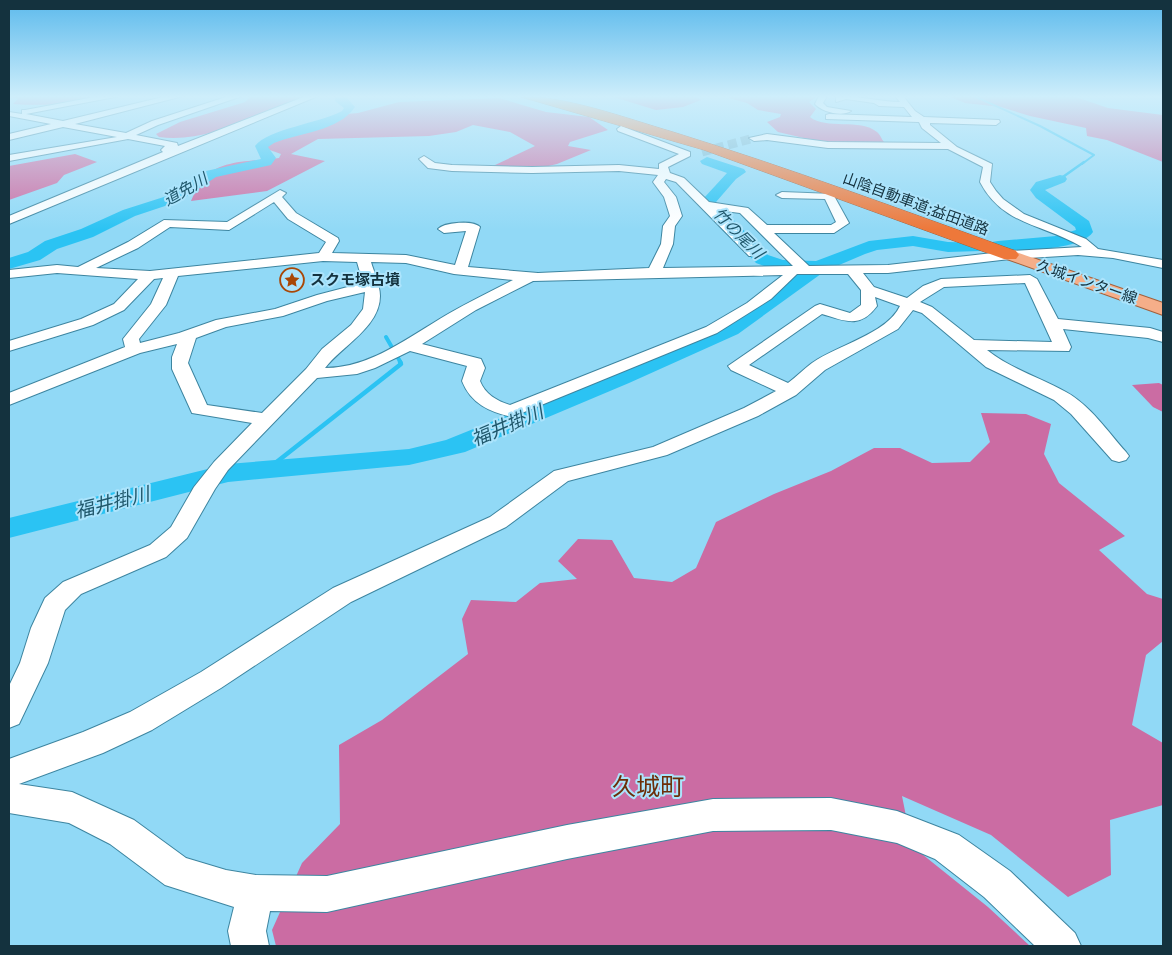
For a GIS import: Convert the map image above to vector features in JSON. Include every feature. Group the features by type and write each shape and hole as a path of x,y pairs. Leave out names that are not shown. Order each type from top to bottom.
{"highway":[{"name":"山陰自動車道;益田道路","path":"688,141 1010,256"}],"main road":[{"name":"久城インター線","path":"1010,256 1163,309"}],"street":[{"path":"40,141 77,148"},
{"path":"9,157 77,148 111,141"},
{"path":"130,170 128,168 174,146 146,141"},
{"path":"9,220 200,141"},
{"path":"652,141 687,154"},
{"path":"790,141 819,145 950,146"},
{"path":"943,141 988,166 986,182 997,202 1035,222 1078,240 1094,252"},
{"path":"655,272 657,262 667,244 669,226 676,216 670,197 658,182 664,174 663,166 687,154 702,152"},
{"path":"424,159 432,166 452,168 532,170 619,168 664,174 680,180 754,253"},
{"path":"82,270 132,245 168,223 229,226 276,195 292,216 333,241 323,257"},
{"path":"762,229 834,229 843,223 828,196 782,195"},
{"path":"705,205 744,210 798,270"},
{"path":"444,229 474,227 461,267 454,270"},
{"path":"789,228 806,242"},
{"path":"9,274 43,270 82,270 123,275 150,274 323,257 406,259 454,270 530,277 655,272 852,270 926,266 1010,256 1094,252 1163,264"},
{"path":"9,715 34,663 44,628 54,605 72,588 158,551 179,532 204,487 221,466 264,419 312,373 328,353 357,328 371,309 373,294 363,258"},
{"path":"410,346 475,363 476,368 471,381 474,390 488,402 512,411 704,334 767,295 798,270"},
{"path":"852,270 869,290 932,313 992,363 1060,396 1078,410 1119,456"},
{"path":"134,349 131,338 158,304 173,272"},
{"path":"9,346 87,322 119,307 150,274"},
{"path":"312,373 343,373 410,346 452,318 530,277"},
{"path":"9,773 92,743 141,720 211,680 342,595 498,522 561,476 668,447 751,412 790,391 819,366 892,326 904,313 908,304 928,289 941,283 1030,279 1063,347 971,345"},
{"path":"9,400 93,364 134,349 184,337 222,323 278,313 322,298 370,286"},
{"path":"790,391 737,366 820,308 853,318 869,306 867,292 869,290"},
{"path":"1052,323 1150,332 1163,337"},
{"path":"184,337 188,338 179,358 179,368 196,394 199,409 264,419"},
{"path":"9,798 72,808 122,832 177,873 226,888 256,893 327,894 567,842 714,815 831,814 897,827 947,847 997,884 1062,946"},
{"path":"250,946 247,930 256,893"}],"shaded area":[{"path":"277,141 315,141 291,154 325,161 267,191 191,201 202,180 218,168 238,162 279,158 281,154 267,149 269,143"},
{"path":"525,141 575,141 570,142 568,146 591,150 557,164 540,168 493,166 535,146"},
{"path":"815,141 884,142 821,142"},
{"path":"1108,141 1163,141 1163,162"},
{"path":"75,154 97,162 64,175 57,183 9,200 9,166"},
{"path":"1159,383 1163,385 1163,412 1153,407 1132,385"},
{"path":"981,413 1026,414 1051,424 1044,454 1059,483 1125,536 1099,550 1147,594 1163,599 1163,641 1146,655 1132,725 1163,743 1163,805 1110,820 1111,875 1068,897 991,835 902,796 912,846 988,907 1030,946 276,946 272,930 302,863 340,824 339,745 382,720 468,654 462,619 471,600 516,602 540,583 577,579 558,561 578,539 612,540 634,578 672,582 696,568 716,522 774,494 831,471 874,448 900,448 932,463 970,462 990,442"}],"waterway":[{"name":"道免川","path":"9,264 34,256 51,245 87,233 129,213 175,198 211,174 266,162 269,158 261,146 270,141"},
{"path":"1067,141 1094,155 1082,164"},
{"name":"竹の尾川","path":"707,161 739,172 731,176 708,202 762,259 781,266 818,267"},
{"path":"1060,179 1084,162"},
{"name":"福井掛川","path":"998,246 1056,242 1085,232 1083,225 1041,195 1037,190 1041,185 1060,179"},
{"name":"福井掛川","path":"818,267 875,245 913,241 948,247 974,247"},
{"name":"福井掛川","path":"9,528 228,473 409,457 455,446 621,378 730,329 818,267"},
{"path":"386,337 401,363"},
{"path":"269,468 401,364 400,362"}],"tunnel":[{"path":"702,152 744,141"}],"place":[{"name":"スクモ塚古墳","path":"292,280"}],"district":[{"name":"久城町","path":"648,787"}]}
